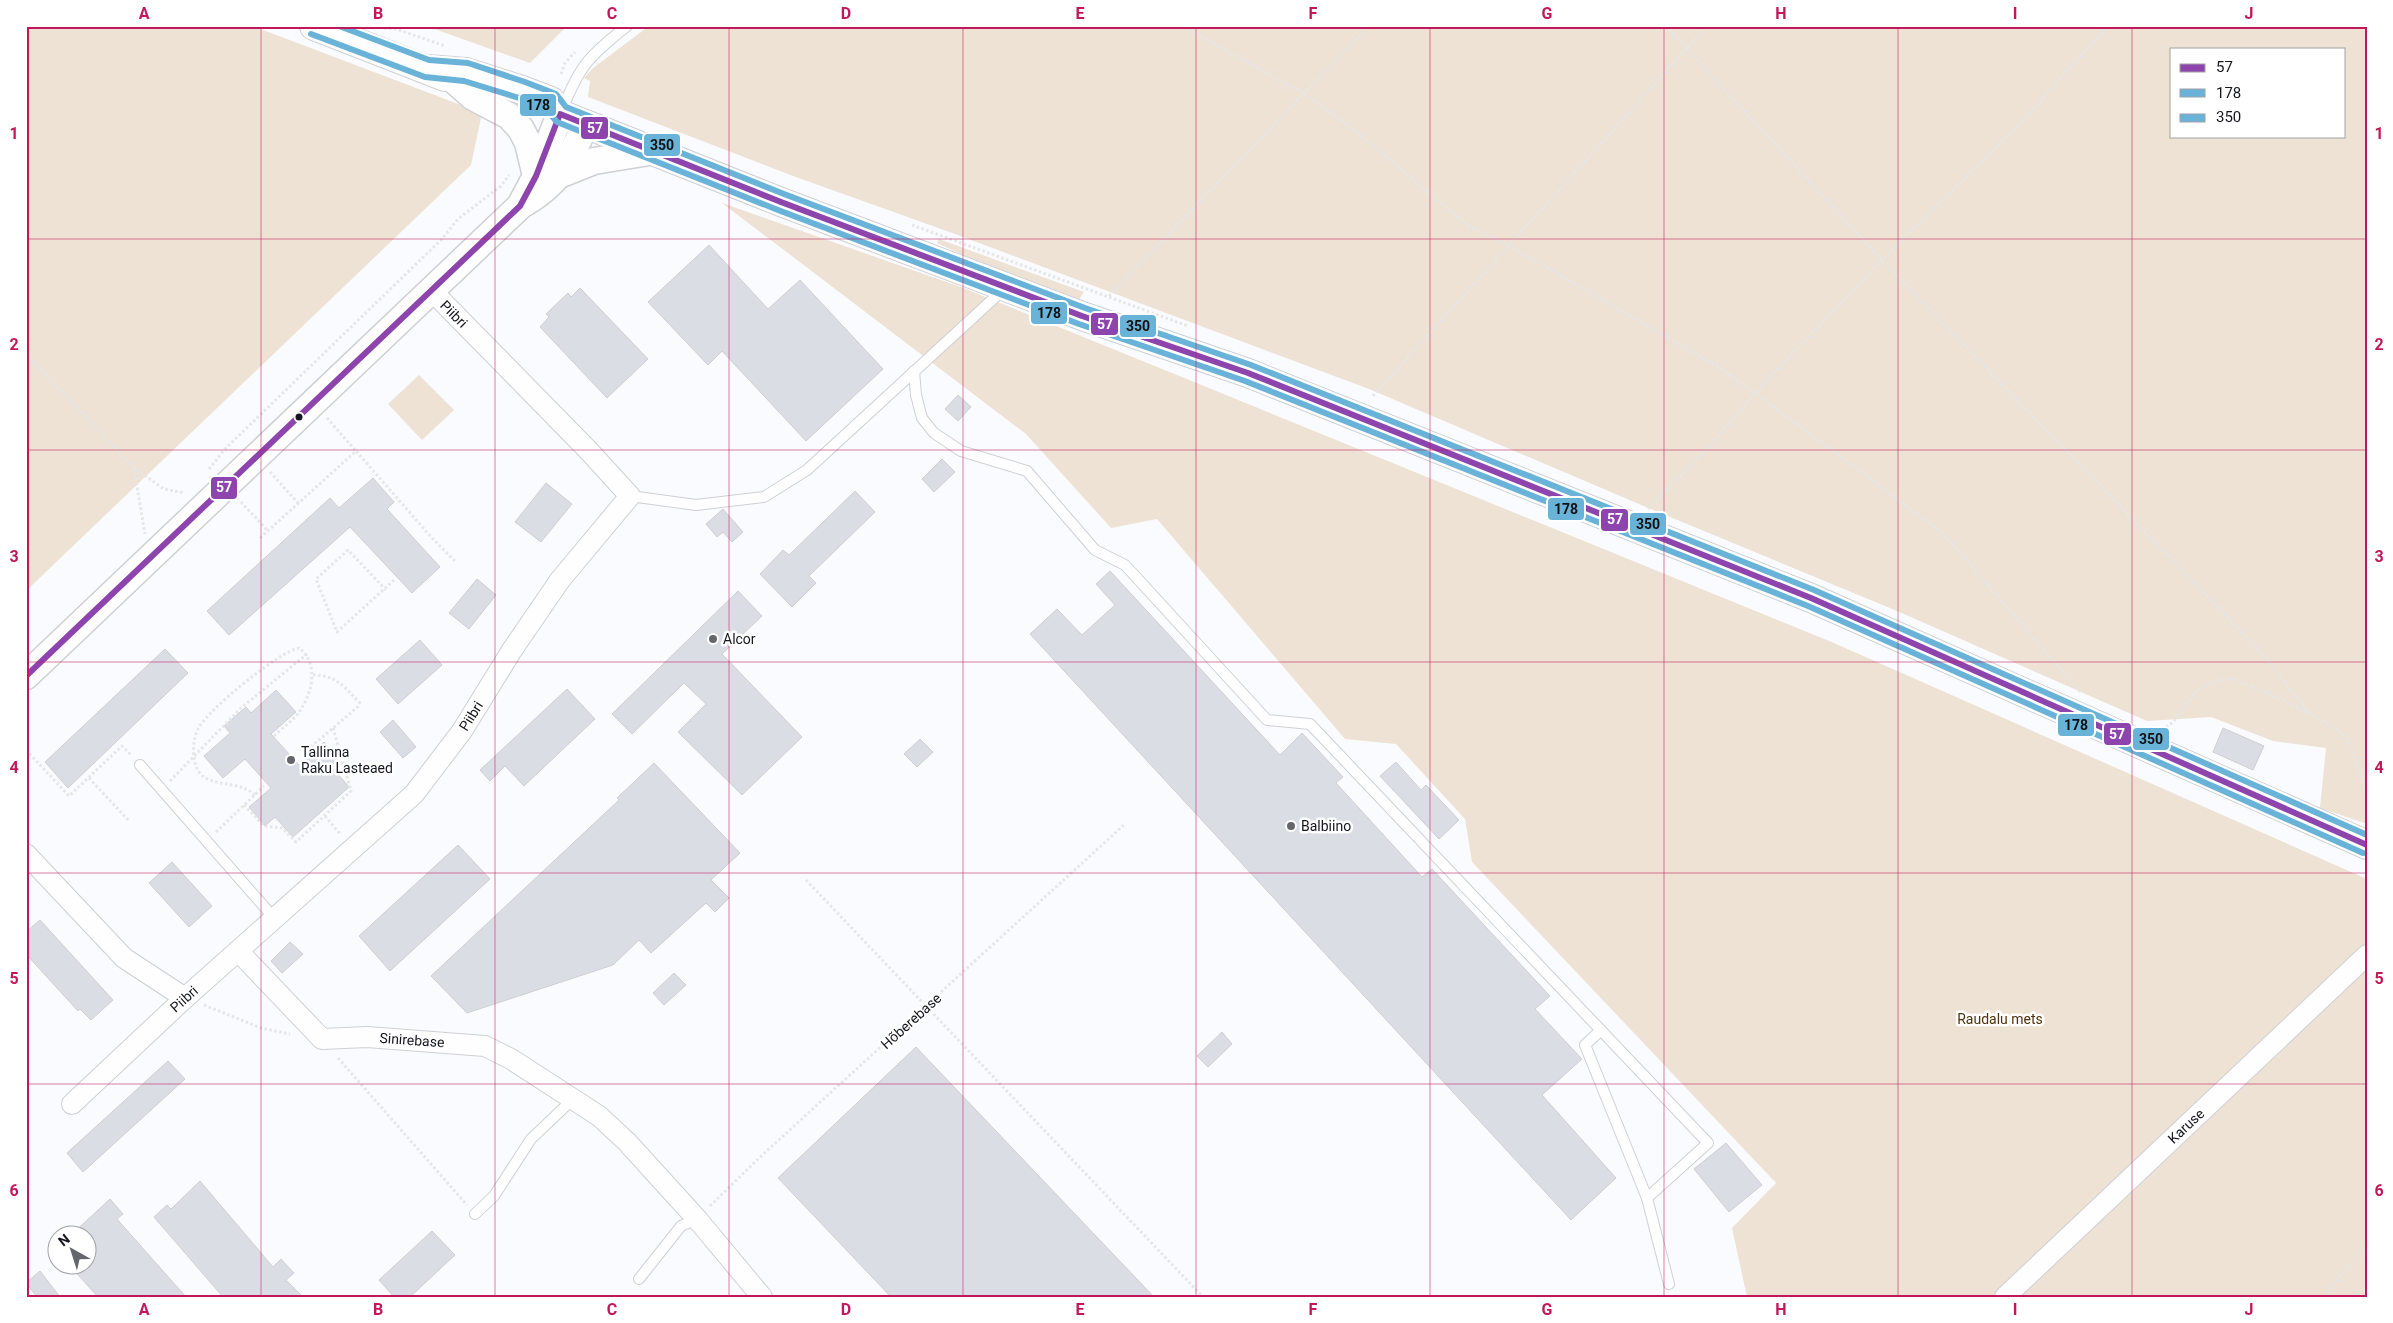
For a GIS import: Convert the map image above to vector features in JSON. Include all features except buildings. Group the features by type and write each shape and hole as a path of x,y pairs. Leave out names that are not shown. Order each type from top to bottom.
{"main road":[{"path":"314,26 545,117 560,114 781,202 1082,316 1248,373 1811,598 2367,846"},
{"path":"427,69 466,72 522,90 551,101 560,114"}],"street":[{"path":"26,676 222,492 520,206 546,190 536,173 528,143 521,129 509,116 473,97 456,82"},
{"path":"536,173 560,114"},
{"path":"536,173 570,159 586,124"},
{"path":"536,173 655,151"},
{"name":"Piibri","path":"72,1104 185,998 414,794 462,731 512,650 560,580 630,496 588,450 431,290"},
{"path":"26,854 124,958 185,998"},
{"path":"238,951 322,1040"},
{"name":"Karuse","path":"2005,1297 2367,955"},
{"name":"Sinirebase","path":"322,1040 367,1037 485,1046 511,1059 599,1116 627,1142 697,1219 762,1297"}],"lane":[{"path":"560,114 583,65 627,26"},
{"path":"630,496 696,505 764,497 807,470 1006,287"},
{"path":"914,371 916,395 922,418 934,433 961,451 1027,471 1095,550 1125,564 1268,720 1310,724 1708,1143 1647,1198"},
{"path":"140,765 275,919"},
{"path":"1601,1030 1585,1045 1647,1198 1669,1284"},
{"path":"475,1214 494,1196 531,1139 573,1099"},
{"path":"639,1279 681,1226 697,1219"}],"path":[{"path":"1182,26 1305,94 1353,129 1469,226 1508,244 1720,368 1944,533 2084,697"},
{"path":"1109,296 1369,26"},
{"path":"1666,26 1882,260 2262,653 2310,714"},
{"path":"1373,396 1508,244 1707,26"},
{"path":"1646,511 1707,450 1755,393 1882,260 2024,119 2108,26"},
{"path":"204,475 225,449 441,240 458,219 501,186 509,176 536,173"},
{"path":"26,354 134,468 164,488 185,493"},
{"path":"327,418 432,538 456,562"},
{"path":"260,538 356,451"},
{"path":"134,468 146,540"},
{"path":"268,470 298,503"},
{"path":"238,498 268,531"},
{"path":"386,590 348,550 316,579 336,632 386,590 394,580"},
{"path":"255,795 242,786 215,783 202,776 196,766 194,740 199,726 242,686 292,649 299,648 307,654 313,675 300,712 274,736"},
{"path":"161,789 241,708 307,654"},
{"path":"300,766 308,758 306,751 360,704 343,685 327,675 313,675"},
{"path":"244,805 264,826 282,828 296,842 351,791 333,728"},
{"path":"26,750 70,796 122,746 140,765"},
{"path":"89,778 129,821"},
{"path":"207,841 264,786"},
{"path":"325,816 354,848"},
{"name":"Hõberebase","path":"697,1219 759,1158 927,1007 1125,824"},
{"path":"806,880 1202,1297"},
{"path":"185,998 261,1028 322,1040 475,1214"},
{"path":"2324,1297 2367,1243"}],"green space":[{"path":"26,26 253,26 482,113 471,165 26,591"},
{"path":"426,26 567,26 530,63"},
{"path":"649,26 2367,26 2367,824 2320,808 2326,748 2273,741 2211,717 2147,721 1897,611 1369,389 955,234 793,176 588,97 590,81 584,78 593,68"},
{"name":"Raudalu mets","path":"722,203 961,287 1834,643 2367,879 2367,1297 1747,1297 1732,1228 1776,1183 1472,862 1465,819 1396,744 1345,739 1157,519 1111,528 1026,434"},
{"path":"939,239 1084,292 1078,301 986,266 937,243"},
{"path":"419,375 454,410 422,440 388,404"}],"transit line":[{"name":"350","path":"339,26 429,60 468,63 525,82 556,94 566,107 784,194 1085,308 1251,365 1814,590 2367,835"},
{"name":"178","path":"311,34 425,77 464,81 519,98 545,108 557,122 778,210 1079,324 1245,381 1808,606 2363,853"},
{"name":"57","path":"26,676 520,206 536,176 560,114 781,202 1082,316 1248,373 1811,598 2367,845"}],"place":[{"name":"Alcor","path":"713,639"},
{"name":"Tallinna Raku Lasteaed","path":"291,760"},
{"name":"Balbiino","path":"1291,826"}]}
